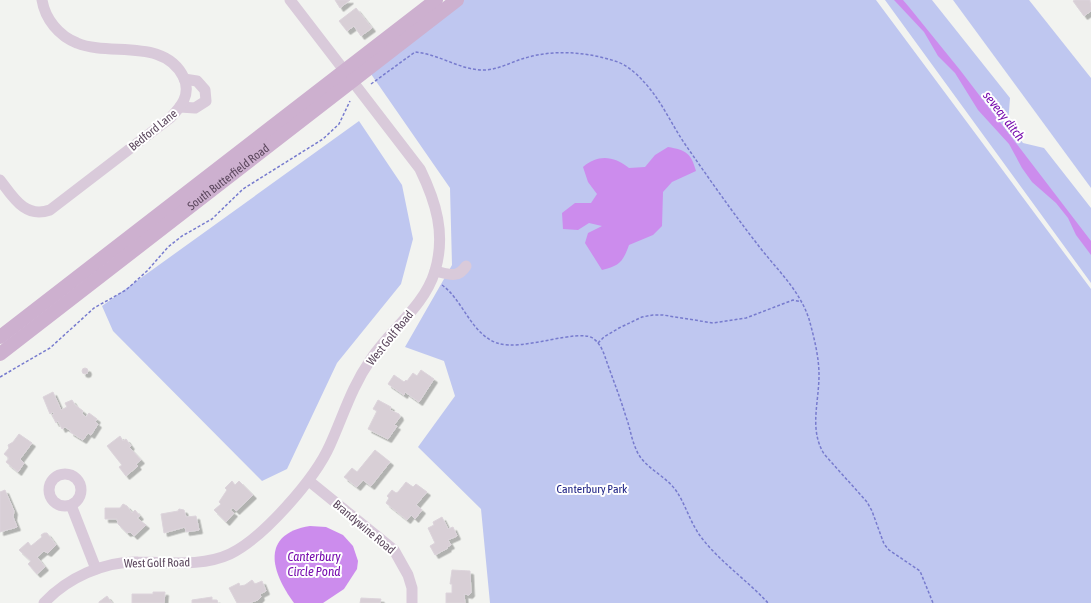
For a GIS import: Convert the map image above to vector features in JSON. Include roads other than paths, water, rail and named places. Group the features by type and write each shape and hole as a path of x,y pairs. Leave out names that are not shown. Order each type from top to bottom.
{"main road":[{"name":"South Butterfield Road","path":"0,354 349,75 436,0"},
{"name":"South Butterfield Road","path":"0,337 349,75 457,0"}],"street":[{"path":"42,0 47,17 55,28 67,38 93,48 142,50 169,60 177,66 184,79 197,82 205,90 206,101 195,108 180,107"},
{"name":"West Golf Road","path":"44,603 61,588 96,569 128,562 200,562 230,554 244,546 260,532 309,481 330,445 353,387 386,339 420,301 435,271 440,228 432,193 420,169 290,0"},
{"name":"Bedford Lane","path":"0,180 20,205 34,212 50,210 170,118 185,100 186,92 184,79"},
{"path":"435,271 456,275 462,273 466,266"},
{"name":"Brandywine Road","path":"309,481 394,550 408,575 412,588 412,603"},
{"path":"71,505 96,569"}],"water":[{"path":"894,0 903,0 960,70 1091,241 1091,255 1076,235 1068,218 1056,203 1032,182 1022,168 1009,144 978,110 955,73 938,56 924,32"},
{"path":"668,147 679,149 687,153 692,160 696,171 672,182 663,192 662,226 653,235 629,245 625,256 616,265 602,270 585,243 588,233 602,226 589,223 578,230 563,229 562,213 575,203 591,203 597,194 588,182 583,167 594,160 606,158 618,161 629,168 645,167 655,155"},
{"name":"Canterbury Circle Pond","path":"310,526 326,527 343,535 353,546 358,561 357,569 344,589 323,603 294,603 280,579 276,567 275,556 277,546 283,537 294,530"}],"water label":[{"name":"seveay ditch","path":"1004,116"}],"park label":[{"name":"Canterbury Park","path":"592,489"}]}
